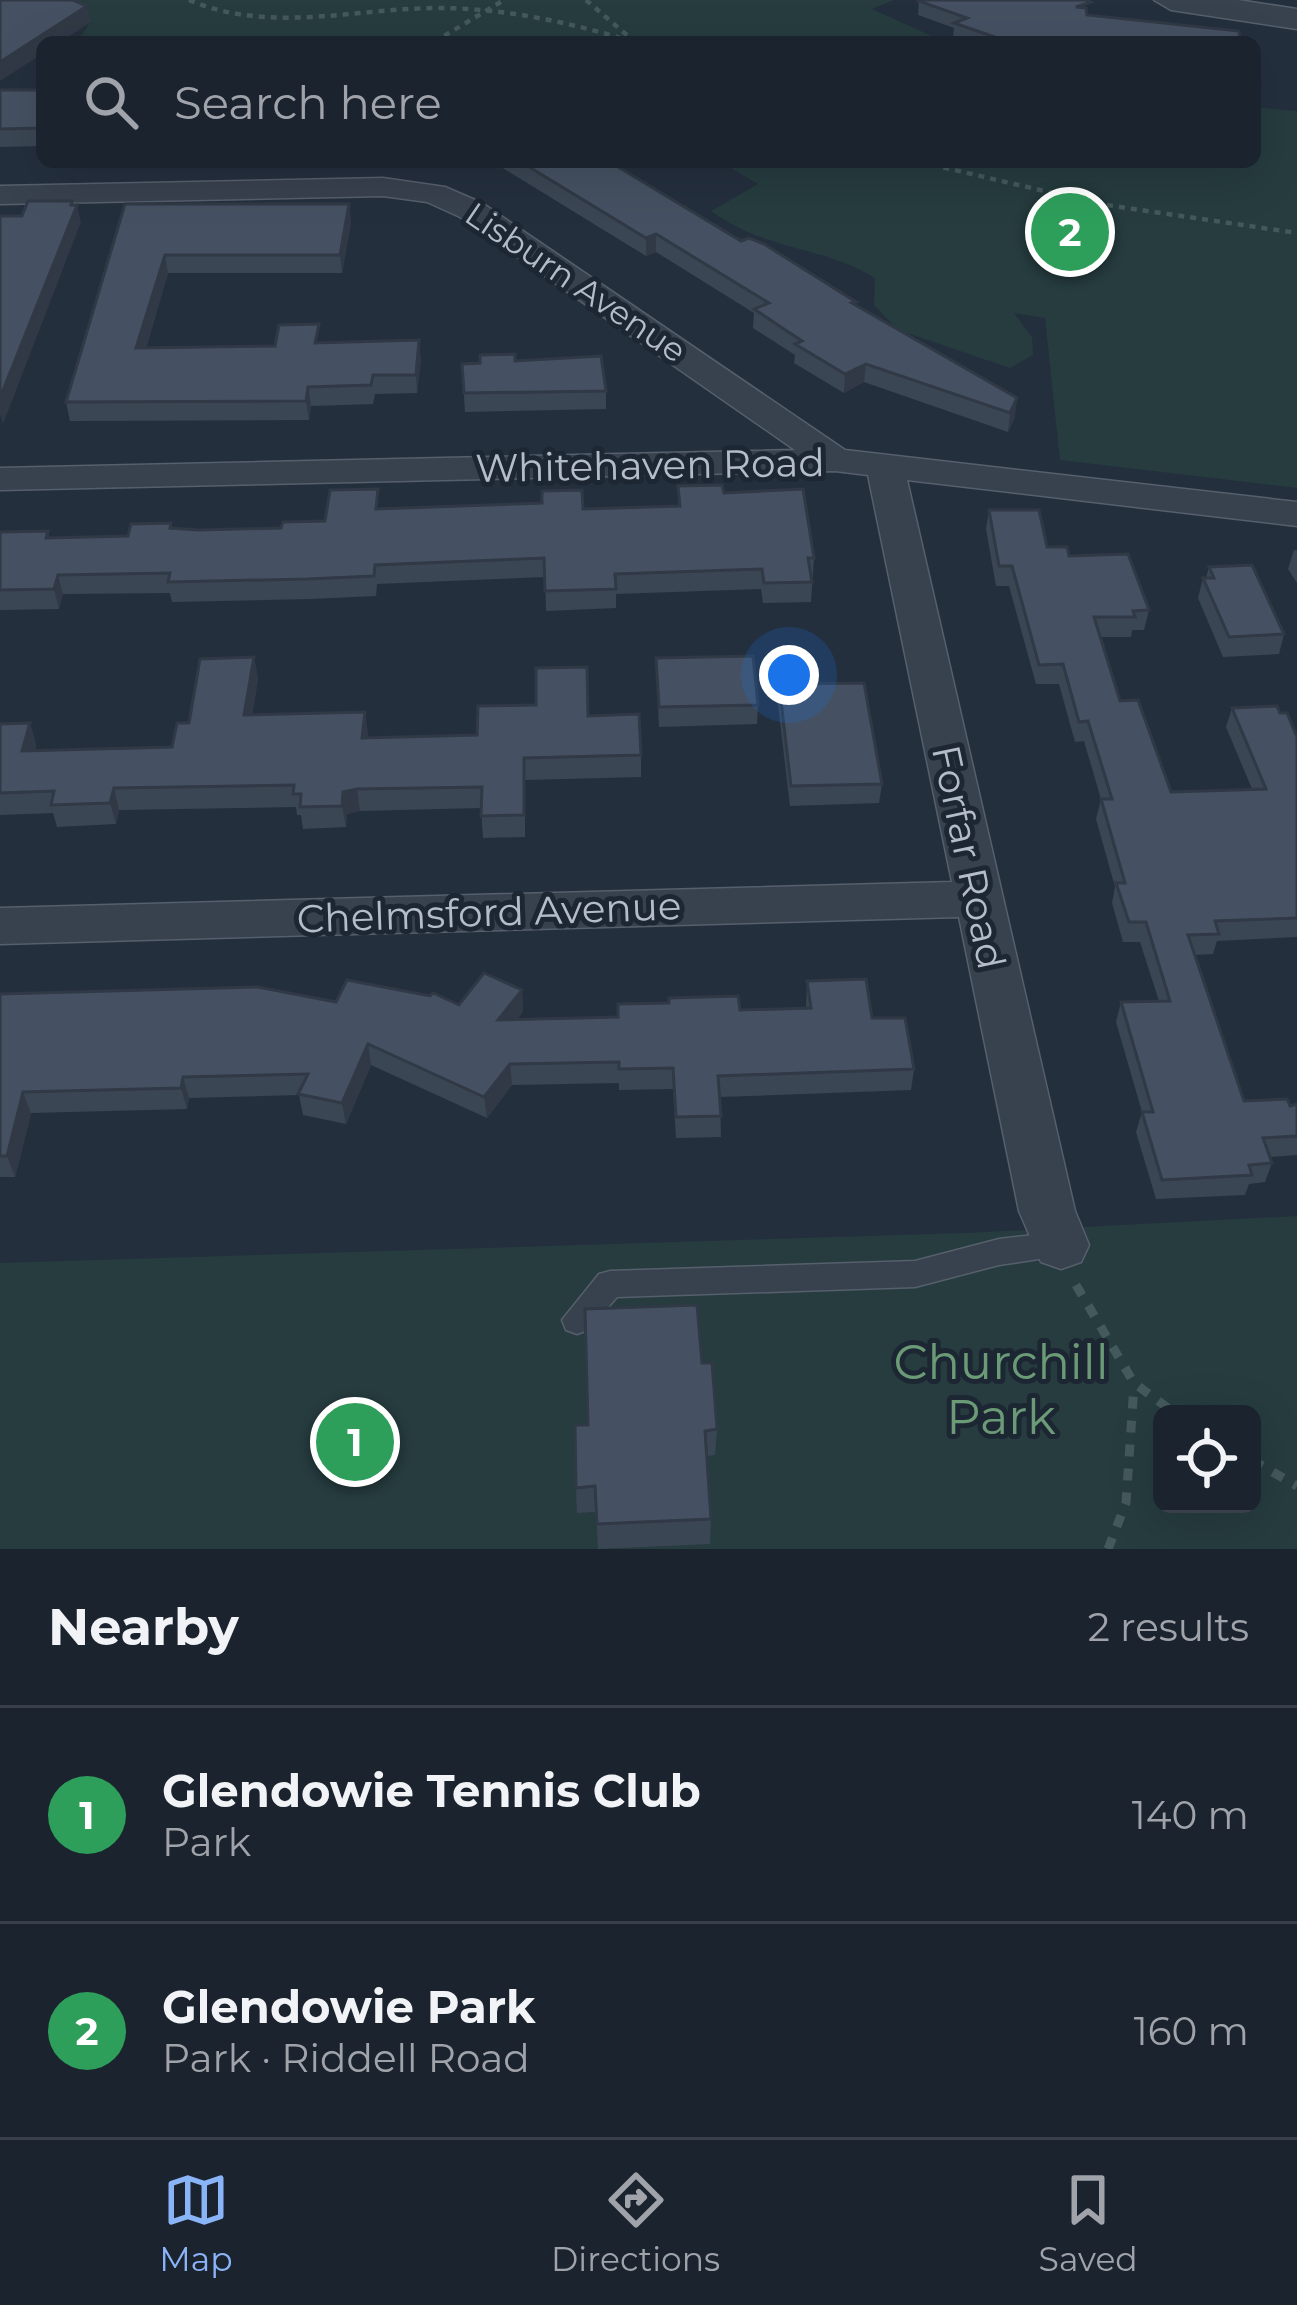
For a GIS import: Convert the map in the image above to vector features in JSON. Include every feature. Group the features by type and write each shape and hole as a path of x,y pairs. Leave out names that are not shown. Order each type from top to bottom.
{"street":[{"path":"1171,0 1297,19"},
{"name":"Lisburn Avenue","path":"0,195 383,187 434,194 471,210 835,460"},
{"name":"Whitehaven Road","path":"0,479 835,460 1297,514"},
{"name":"Forfar Road","path":"885,466 1047,1211 1060,1245"},
{"name":"Chelmsford Avenue","path":"0,926 978,899"}],"lane":[{"path":"577,1320 610,1284 915,1274 998,1252 1060,1245"}],"path":[{"path":"189,0 211,13 290,17 420,8 546,17 614,36"},
{"path":"444,36 504,0"},
{"path":"586,0 628,36"},
{"path":"946,168 1100,204 1297,233"},
{"path":"1060,1245 1078,1292 1134,1383 1164,1405"},
{"path":"1108,1549 1126,1503 1134,1383"},
{"path":"1261,1465 1297,1486"}],"green space":[{"path":"40,0 894,0 872,9 932,36 81,36 91,21 83,12"},
{"path":"1261,108 1297,111 1297,488 1060,460 1045,318 1014,313 1032,337 1033,355 1010,368 898,330 874,305 875,278 834,259 752,234 711,211 758,184 731,168 1261,168"},
{"name":"Churchill Park","path":"1297,1216 1297,1549 0,1549 0,1263 965,1233"}],"building":[{"path":"0,0 73,0 87,6 36,36 0,62"},
{"path":"1086,0 1091,2 1076,7 1086,8 1087,15 1239,31 1239,36 992,36 954,23 967,18 919,1"},
{"path":"0,90 36,90 36,128 0,129"},
{"path":"531,168 620,168 741,241 749,238 764,244 856,302 852,303 1017,398 1010,413 866,364 845,374 795,344 802,341 754,309 769,303 656,234 646,238"},
{"path":"28,201 77,205 0,398 0,216 22,216"},
{"path":"125,204 349,204 340,255 165,255 136,348 275,346 279,325 319,324 315,343 419,340 416,375 373,375 371,385 308,387 306,401 66,402"},
{"path":"515,354 515,361 601,356 606,391 464,393 462,364 480,363 480,355"},
{"path":"722,485 724,493 803,489 814,558 808,558 812,582 764,583 762,569 615,574 616,589 545,591 544,558 375,565 374,576 307,579 168,582 170,573 58,575 54,589 0,590 0,532 48,531 46,538 128,536 131,524 171,523 170,528 199,530 281,528 283,522 325,521 330,490 378,489 376,509 542,503 542,491 582,490 583,509 680,506 678,486"},
{"path":"989,510 1039,510 1047,547 1067,547 1069,556 1128,554 1149,610 1133,611 1135,617 1094,617 1120,701 1138,700 1171,792 1266,789 1232,708 1277,706 1280,713 1287,713 1297,737 1297,918 1215,921 1219,934 1188,935 1244,1101 1287,1099 1290,1106 1297,1104 1297,1136 1263,1138 1272,1163 1249,1165 1252,1175 1162,1180 1142,1112 1153,1112 1121,1002 1170,1001 1146,922 1129,922 1116,883 1125,883 1101,799 1112,799 1088,721 1079,722 1063,664 1039,665 1012,566 999,566"},
{"path":"1252,565 1284,634 1229,637 1203,578 1214,578 1209,567"},
{"path":"753,656 758,705 659,707 656,658"},
{"path":"254,657 244,715 365,712 362,738 477,735 478,706 536,705 536,668 587,667 588,716 639,714 641,755 524,758 524,815 481,816 482,787 357,789 343,792 342,806 300,807 301,794 293,794 294,785 114,788 110,803 51,805 54,791 0,793 0,724 30,723 22,751 172,747 177,723 189,723 200,659"},
{"path":"864,683 882,784 791,786 779,684"},
{"path":"484,973 522,990 498,1020 618,1017 618,1004 669,1003 669,998 738,996 740,1010 811,1008 807,981 866,979 872,1018 905,1018 914,1069 718,1076 721,1116 676,1117 673,1068 619,1069 619,1062 510,1064 484,1097 368,1044 342,1103 298,1094 308,1074 183,1077 181,1088 23,1092 7,1156 0,1156 0,994 258,987 336,1002 347,980 433,993 459,1005"},
{"path":"697,1305 702,1363 712,1363 717,1429 705,1431 711,1519 597,1524 595,1486 576,1488 575,1425 588,1425 585,1309"}],"place":[{"name":"Glendowie Park","path":"1070,232"},
{"name":"Glendowie Tennis Club","path":"355,1442"}]}
